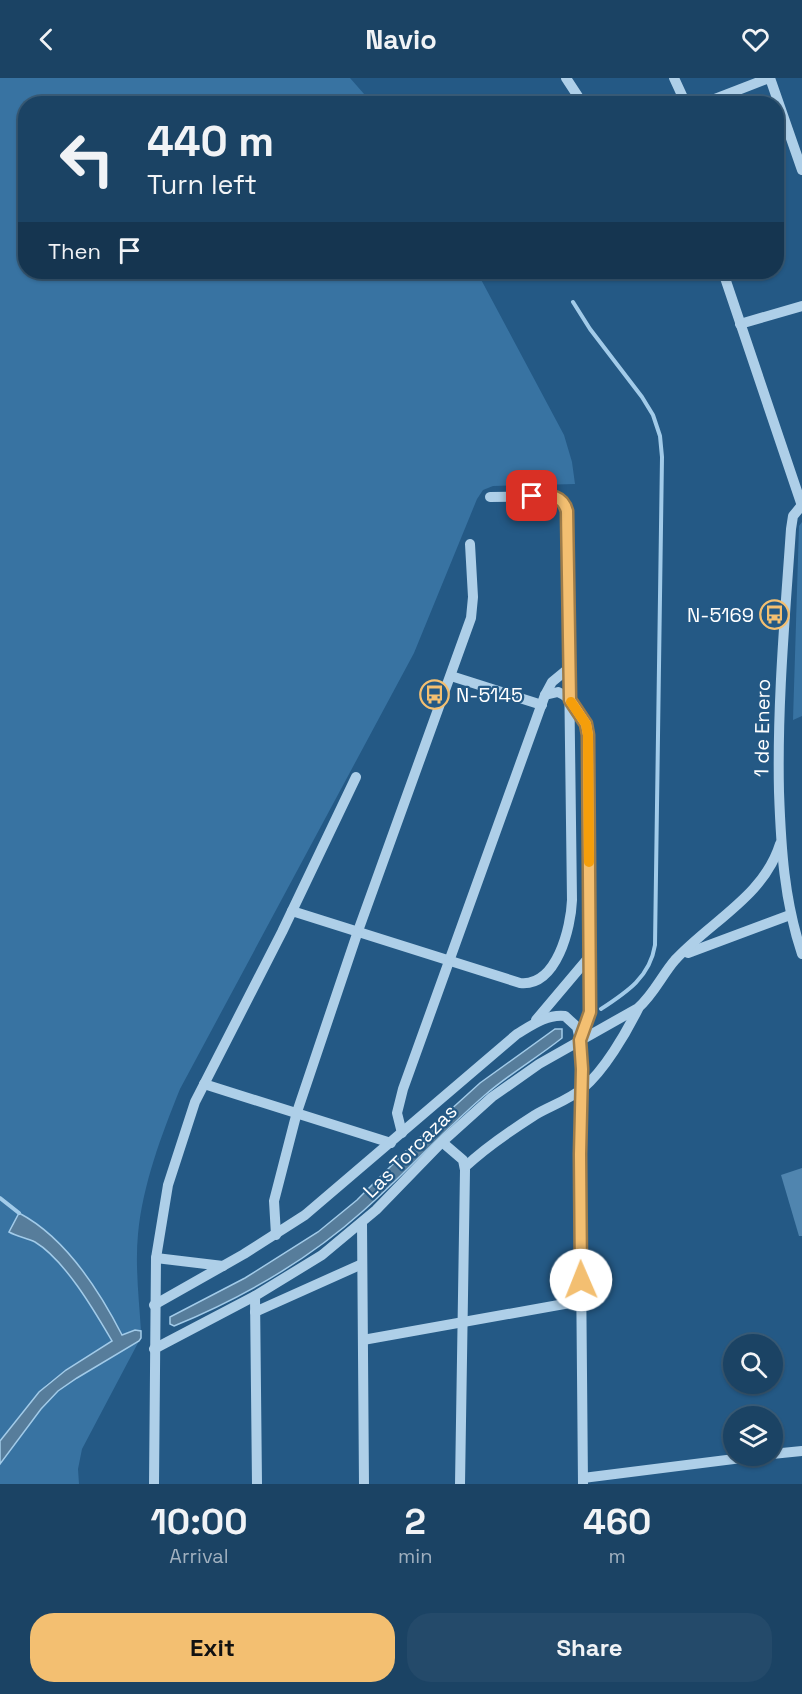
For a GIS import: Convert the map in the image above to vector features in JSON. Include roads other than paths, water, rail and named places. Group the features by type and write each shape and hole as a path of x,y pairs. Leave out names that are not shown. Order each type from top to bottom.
{"street":[{"path":"566,78 578,96"},
{"path":"674,78 682,96"},
{"path":"723,96 770,78 776,96"},
{"path":"784,118 802,170"},
{"path":"725,279 802,505"},
{"path":"740,324 802,306"},
{"path":"292,911 527,983 534,982 546,973 561,950 568,929 572,900 566,506 559,498 553,496 490,497"},
{"name":"1 de Enero","path":"802,505 796,509 791,522 780,693 780,844 784,882 802,954"},
{"path":"276,1235 274,1201 297,1112 358,931 471,618 473,597 470,544"},
{"path":"402,1133 397,1113 400,1097 449,960 544,700 552,682 569,668"},
{"path":"450,676 544,700 558,692 570,700 586,724 588,735 590,1012 580,1040"},
{"path":"154,1484 156,1258 168,1185 189,1119 204,1084 292,911 356,777"},
{"name":"Las Torcazas","path":"154,1349 255,1296 322,1255 362,1224 466,1119 515,1080 638,1008 646,1001 675,960 758,886 775,861 780,844"},
{"name":"Las Torcazas","path":"675,960 705,945 795,921"},
{"path":"533,1025 590,956"},
{"path":"465,1167 487,1147 536,1114 582,1089 626,1032 638,1008"},
{"path":"154,1305 276,1235 319,1204 507,1042 550,1017 565,1016 577,1027 580,1040 582,1089 583,1481 723,1461"},
{"path":"204,1084 391,1143"},
{"path":"442,1142 463,1160 465,1167 460,1484"},
{"path":"362,1224 364,1484"},
{"path":"156,1258 224,1266"},
{"path":"255,1312 362,1264"},
{"path":"255,1296 257,1484"},
{"path":"363,1340 581,1301"},
{"path":"783,1453 802,1451"}],"waterway":[{"path":"573,302 653,415 660,436 662,457 655,945 643,975 628,990 601,1009"},
{"path":"0,1198 19,1213"}],"place":[{"name":"N-5169","path":"775,615"},
{"name":"N-5145","path":"435,695"}]}
